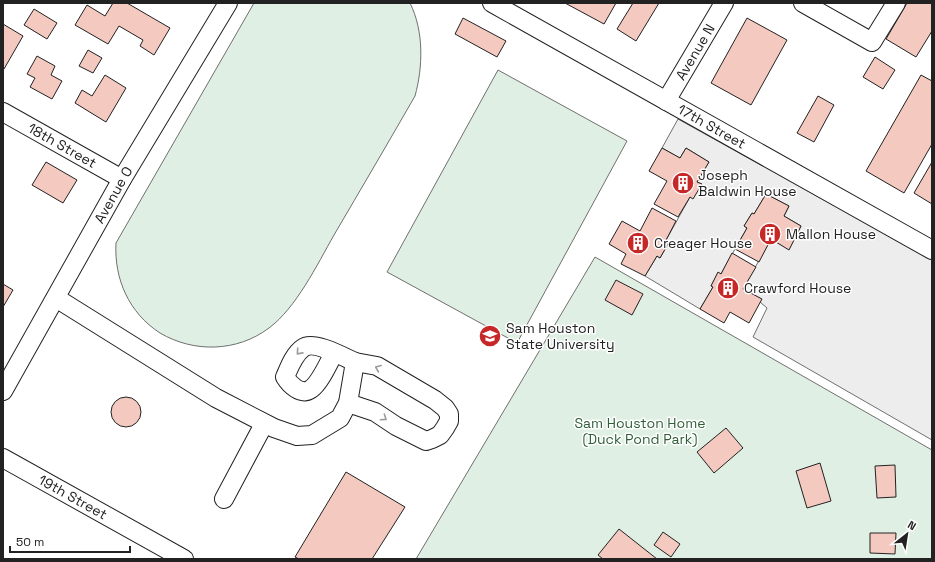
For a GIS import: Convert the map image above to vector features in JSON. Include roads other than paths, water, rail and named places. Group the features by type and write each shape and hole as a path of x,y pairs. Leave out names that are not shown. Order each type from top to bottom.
{"street":[{"name":"Avenue O","path":"3,391 122,179 228,3"},
{"name":"17th Street","path":"492,3 932,250"},
{"name":"Avenue N","path":"666,101 724,3"},
{"path":"803,3 872,42 896,3"},
{"name":"18th Street","path":"3,112 122,179"},
{"path":"56,298 216,398 264,424 298,436 312,435 340,418 348,403 355,362"},
{"path":"334,353 355,362 377,366 435,400 445,408 449,414 449,421 440,435 426,441 396,426 375,412 348,403"},
{"path":"224,499 264,424"},
{"name":"19th Street","path":"3,458 178,558"}],"place":[{"name":"Joseph Baldwin House","path":"683,183"},
{"name":"Mallon House","path":"770,234"},
{"name":"Creager House","path":"638,243"},
{"name":"Crawford House","path":"728,288"},
{"name":"Sam Houston State University","path":"490,336"}],"park label":[{"name":"Sam Houston Home (Duck Pond Park)","path":"640,432"}]}
